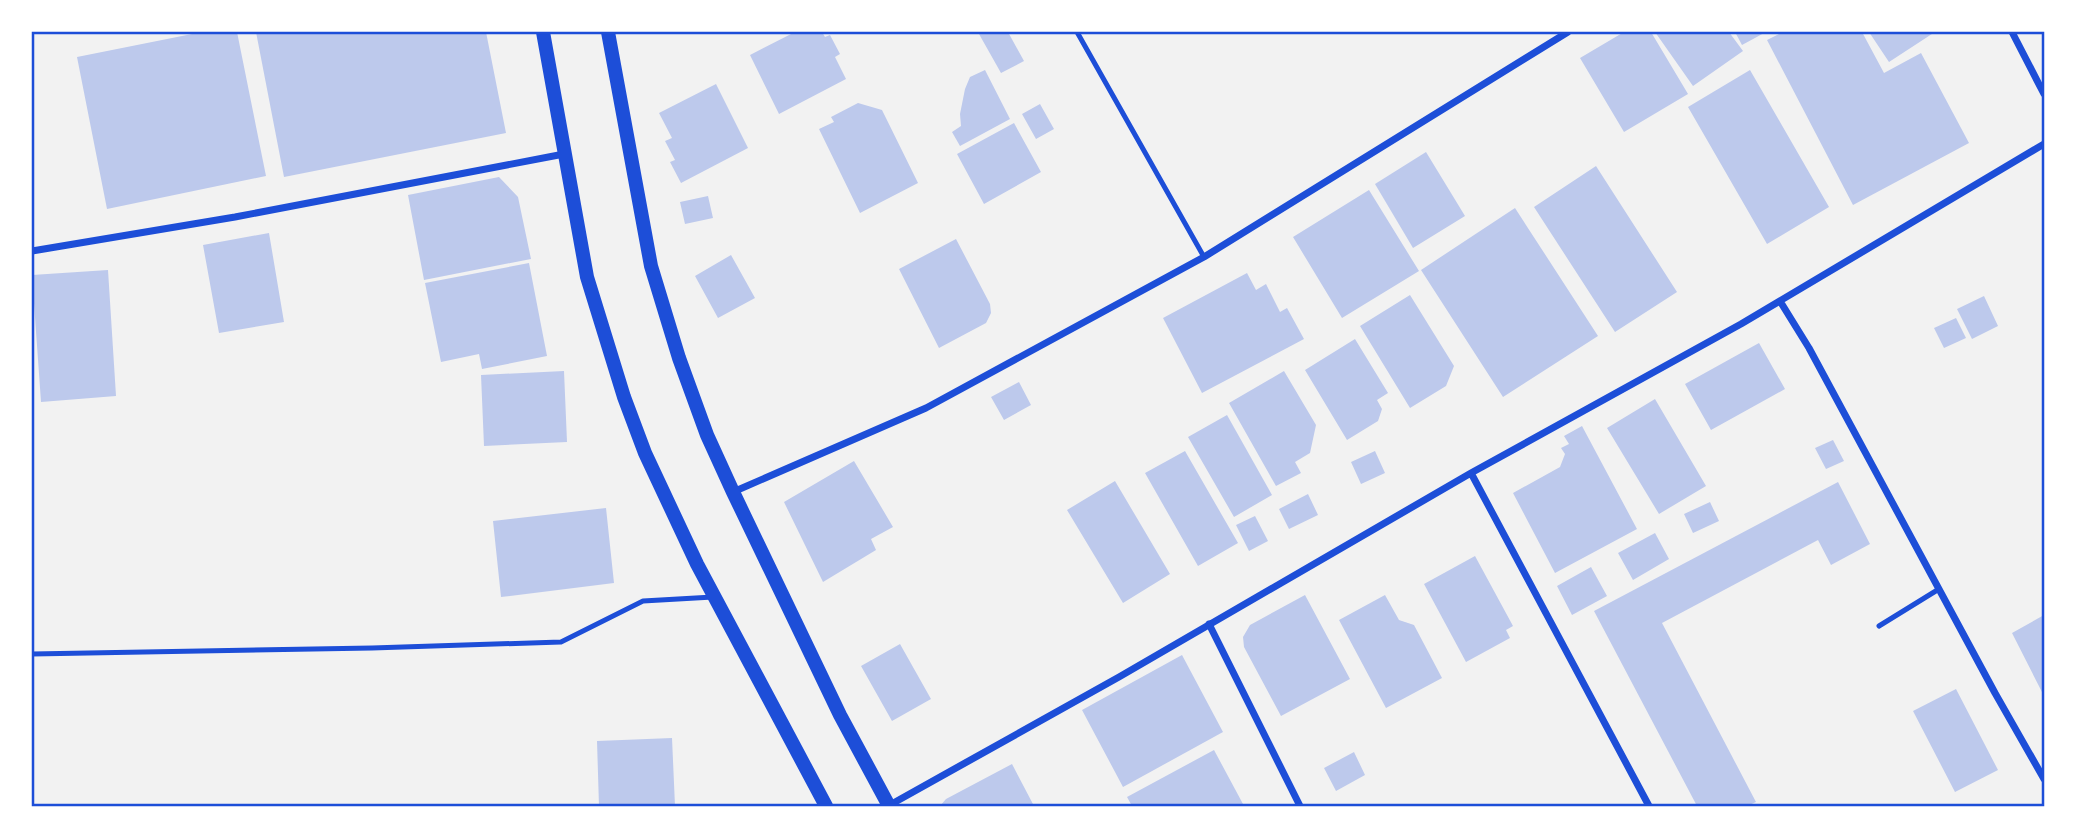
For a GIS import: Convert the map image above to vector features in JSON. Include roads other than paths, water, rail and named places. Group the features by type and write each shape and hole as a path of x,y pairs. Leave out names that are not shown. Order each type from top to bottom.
{"main road":[{"path":"543,32 587,277 624,397 645,453 713,597 826,807"},
{"path":"608,32 651,266 678,358 707,435 733,492 888,806"}],"street":[{"path":"733,492 926,408 1204,257 1568,32"},
{"path":"2012,32 2045,94"},
{"path":"888,806 1780,301 2045,144"},
{"path":"32,251 235,217 564,154"},
{"path":"1780,301 1809,348 2045,779"},
{"path":"1471,474 1649,807"},
{"path":"1209,624 1300,807"}],"lane":[{"path":"1077,32 1204,257"},
{"path":"1879,626 1939,589"},
{"path":"32,654 359,649 561,642 643,601 713,597"}]}
